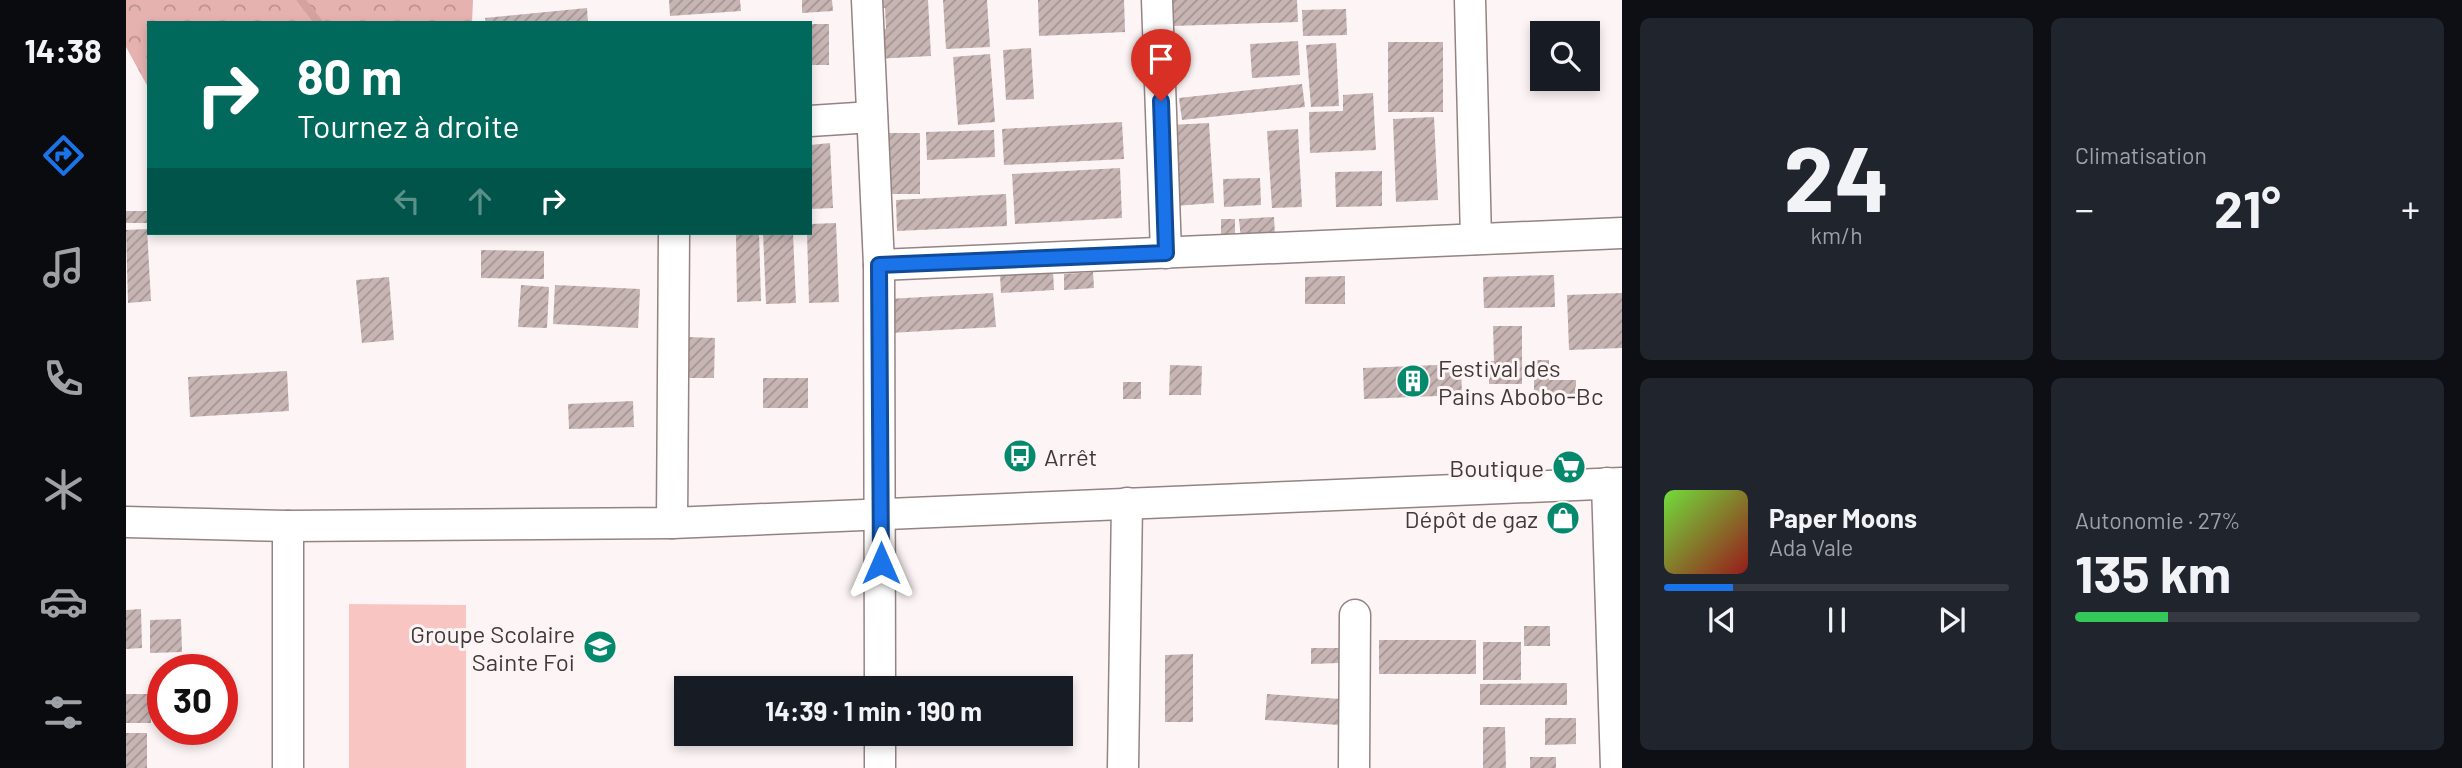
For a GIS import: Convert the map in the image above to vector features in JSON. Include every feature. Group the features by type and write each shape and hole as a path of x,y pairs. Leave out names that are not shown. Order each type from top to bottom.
{"street":[{"path":"867,0 879,265 880,676"},
{"path":"1157,0 1166,253"},
{"path":"1469,0 1476,239"},
{"path":"812,121 872,117"},
{"path":"879,265 1622,233"},
{"path":"672,523 674,235"},
{"path":"126,522 288,526 672,523 1614,483 1616,768"},
{"path":"1123,768 1127,503"},
{"path":"288,526 288,768"},
{"path":"1354,768 1355,615"},
{"path":"880,746 880,768"}],"green space":[{"path":"126,0 473,0 472,21 147,21 147,85 126,47"}],"shaded area":[{"path":"349,604 466,605 466,768 349,768"}],"building":[{"path":"669,0 740,0 741,11 670,16"},
{"path":"802,0 832,0 833,11 802,13"},
{"path":"874,0 928,0 931,56 875,59 873,29 886,29 885,8 874,9"},
{"path":"943,0 987,0 990,47 946,49"},
{"path":"1038,0 1124,0 1125,32 1039,36"},
{"path":"1172,0 1297,0 1298,22 1173,26"},
{"path":"587,8 588,21 486,21 485,18"},
{"path":"1346,9 1347,35 1303,36 1302,10"},
{"path":"812,24 829,24 829,65 812,65"},
{"path":"1298,41 1300,75 1252,78 1250,44"},
{"path":"1388,42 1443,42 1443,112 1388,112"},
{"path":"1336,43 1339,106 1311,107 1306,45"},
{"path":"1031,48 1034,99 1006,100 1003,50"},
{"path":"990,54 995,122 958,125 953,57"},
{"path":"1302,84 1305,107 1182,120 1179,98"},
{"path":"1373,93 1376,150 1310,153 1309,112 1343,111 1343,95"},
{"path":"1434,117 1438,200 1396,202 1393,119"},
{"path":"1122,122 1124,159 1004,165 1002,129"},
{"path":"1209,123 1214,203 1175,206 1170,125"},
{"path":"1298,129 1302,207 1272,208 1267,131"},
{"path":"994,130 995,157 927,160 926,132"},
{"path":"888,133 920,133 920,194 889,194"},
{"path":"830,143 833,208 812,209 812,145"},
{"path":"1120,168 1122,218 1015,224 1012,174"},
{"path":"1382,171 1382,206 1336,207 1335,172"},
{"path":"1260,178 1261,205 1224,207 1223,179"},
{"path":"1006,194 1007,226 897,231 896,200"},
{"path":"126,211 147,211 147,223 126,223"},
{"path":"1274,217 1275,236 1241,239 1239,219"},
{"path":"1221,219 1235,219 1235,239 1221,239"},
{"path":"836,223 839,302 809,303 807,235 812,235 812,224"},
{"path":"147,229 151,301 128,303 126,230"},
{"path":"736,235 759,235 761,301 737,302"},
{"path":"763,235 793,235 796,303 766,304"},
{"path":"481,250 544,251 544,279 481,278"},
{"path":"1053,271 1054,290 1001,293 1000,274"},
{"path":"1093,272 1094,288 1064,290 1064,274"},
{"path":"1554,275 1555,307 1484,308 1483,277"},
{"path":"1345,276 1345,304 1305,304 1305,277"},
{"path":"389,277 394,340 362,343 356,280"},
{"path":"521,285 549,287 547,328 518,327"},
{"path":"555,285 640,289 638,328 553,324"},
{"path":"993,293 996,327 890,333 888,299"},
{"path":"1622,293 1622,348 1569,350 1567,295"},
{"path":"1493,326 1522,326 1522,384 1489,384 1489,361 1494,361"},
{"path":"687,337 715,338 714,378 685,378"},
{"path":"1534,360 1549,360 1549,380 1576,380 1576,394 1534,394"},
{"name":"Festival des Pains Abobo-Bc","path":"1461,364 1462,395 1364,399 1363,368"},
{"path":"1170,365 1202,366 1201,395 1169,395"},
{"path":"287,371 289,411 190,417 188,377"},
{"path":"763,378 808,378 808,408 763,408"},
{"path":"1123,382 1141,382 1141,399 1123,399"},
{"path":"633,401 634,427 569,429 568,404"},
{"path":"141,609 142,648 126,649 126,610"},
{"path":"181,619 182,652 150,653 150,620"},
{"path":"1524,626 1550,626 1550,646 1524,646"},
{"path":"1379,640 1476,640 1476,674 1379,674"},
{"path":"1483,642 1521,642 1521,680 1483,680"},
{"path":"1311,648 1339,648 1339,663 1311,664"},
{"path":"1193,654 1193,722 1165,722 1165,655"},
{"path":"1567,683 1567,705 1480,705 1480,684"},
{"path":"126,694 147,694 147,723 126,723"},
{"path":"1267,694 1341,699 1339,725 1265,720"},
{"path":"1545,718 1576,718 1576,744 1545,745"},
{"path":"1483,727 1505,727 1506,768 1483,768"},
{"path":"126,733 147,733 147,768 126,768"},
{"path":"1530,757 1556,757 1556,768 1530,768"}],"waterway":[{"path":"301,0 317,21"}],"place":[{"name":"Festival des Pains Abobo-Bc","path":"1413,381"},
{"name":"Arrêt","path":"1020,456"},
{"name":"Boutique","path":"1569,467"},
{"name":"Dépôt de gaz","path":"1563,518"},
{"name":"Groupe Scolaire Sainte Foi","path":"600,647"}],"route":[{"path":"881,563 879,265 1166,253 1161,101"}]}
